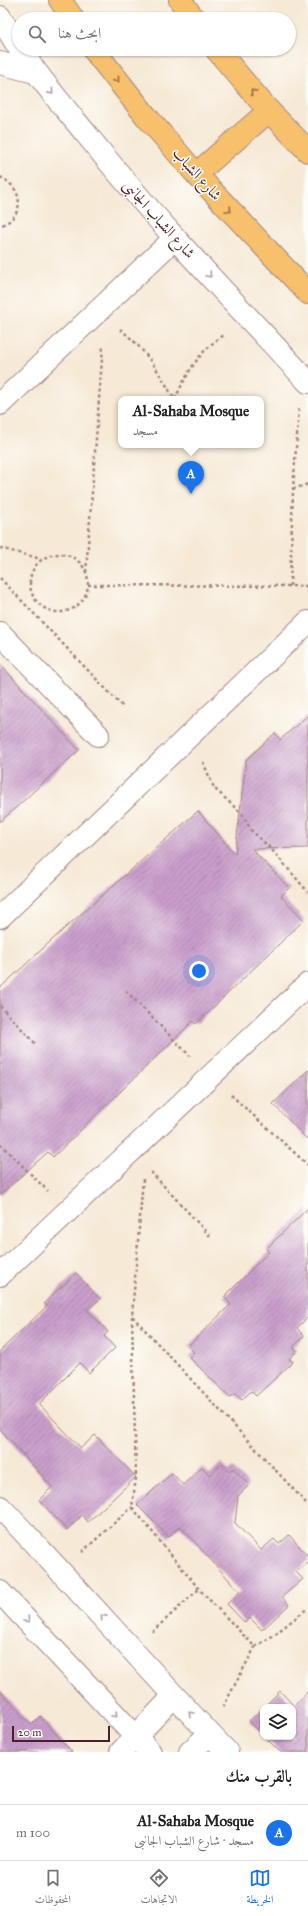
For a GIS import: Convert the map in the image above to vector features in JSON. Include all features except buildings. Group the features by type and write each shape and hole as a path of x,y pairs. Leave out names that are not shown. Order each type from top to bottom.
{"main road":[{"path":"60,0 68,12"},
{"path":"180,0 189,12"},
{"name":"شارع الشباب","path":"99,56 146,116 196,174 308,293"},
{"path":"222,56 269,111 308,151"},
{"path":"196,174 269,111"}],"street":[{"name":"شارع الشباب الجانبى","path":"0,16 12,36"},
{"name":"شارع الشباب الجانبى","path":"24,56 35,72 108,161 175,238 305,378"},
{"path":"0,63 35,72"},
{"path":"0,404 175,238"},
{"path":"0,917 308,622"},
{"path":"0,633 98,735"},
{"path":"0,1275 68,1211 138,1158 308,984"},
{"path":"0,1507 61,1570 174,1696 227,1752"},
{"path":"0,1592 136,1747 174,1696"},
{"path":"190,1752 210,1734"}],"path":[{"path":"0,177 10,182 17,192 19,203 16,214 8,223 0,226"},
{"path":"176,396 190,367 214,341 251,320"},
{"path":"116,326 133,340 157,368 173,396"},
{"path":"86,572 79,561 67,554 54,554 41,559 32,568 29,581 31,594 44,609 50,612 63,613 76,608 85,598 88,585 86,572 103,341"},
{"path":"290,586 293,489 305,378"},
{"path":"293,489 308,484"},
{"path":"0,548 41,559"},
{"path":"0,578 123,707"},
{"path":"88,585 308,586"},
{"path":"190,734 214,788 242,814 251,830 272,850 308,892"},
{"path":"0,1006 36,1044"},
{"path":"0,1144 68,1211"},
{"path":"138,1158 210,1236"},
{"path":"61,1570 132,1507 136,1478 132,1316 138,1158"},
{"path":"132,1316 308,1505"},
{"path":"132,1507 199,1589 255,1648"},
{"path":"133,1650 199,1589"},
{"path":"210,1734 255,1648 307,1609"}],"place":[{"name":"Al-Sahaba Mosque","path":"191,494"}]}
